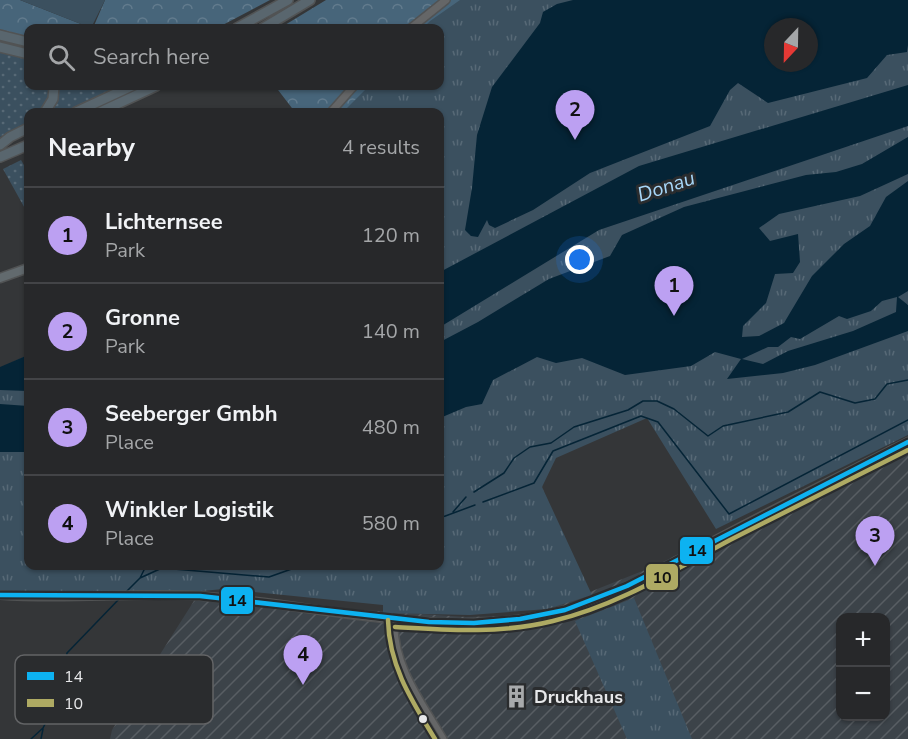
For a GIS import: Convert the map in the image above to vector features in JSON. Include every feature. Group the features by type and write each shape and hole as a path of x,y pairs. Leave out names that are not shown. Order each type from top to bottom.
{"highway":[{"path":"244,24 288,0"},
{"path":"270,24 310,0"},
{"path":"0,35 24,41"},
{"path":"0,47 24,53"},
{"path":"47,108 53,90"},
{"path":"85,108 123,90"},
{"path":"109,108 146,91"},
{"path":"123,108 146,91"},
{"path":"0,145 24,130"},
{"path":"0,145 24,136"},
{"path":"0,157 24,148"}],"main road":[{"path":"1,278 24,269"}],"street":[{"path":"416,24 446,0"},
{"path":"335,108 350,90"},
{"path":"0,597 200,596 395,620 498,621 548,614 589,603 616,592 908,442"},
{"path":"395,620 394,630 406,673 444,739"}],"shaded area":[{"path":"908,436 908,739 110,739 116,724 213,724 213,655 160,655 199,593 333,608 466,617 532,615 655,566"}],"green space":[{"path":"0,0 20,0 81,24 24,24 24,36 0,33"},
{"path":"20,0 105,0 93,24 81,24"},
{"path":"105,0 270,0 225,24 95,24"},
{"path":"326,0 573,0 444,109 292,108 278,90 444,90 444,24 287,24"},
{"path":"460,0 908,0 908,435 716,529 647,418 556,458 542,487 592,595 547,609 470,615 383,613 383,605 223,589 181,593 0,591 0,368 24,357 24,570 444,570 444,108 347,108 365,90 444,90 444,24 427,24"},
{"path":"0,44 24,49 24,90 111,90 73,108 24,108 24,127 0,137"},
{"path":"21,160 24,165 24,207 3,169"},
{"path":"634,598 692,739 627,739 575,621"}],"water":[{"path":"573,0 908,0 908,45 907,52 887,55 867,78 768,103 738,83 730,90 710,126 590,173 533,210 495,228 489,225 487,220 478,237 471,236 465,230 477,135 492,87 540,23 543,12 557,4"},
{"name":"Donau","path":"908,85 908,126 599,230 444,325 444,270 639,166"},
{"path":"908,137 908,174 860,196 779,214 759,228 770,241 798,234 800,262 793,273 775,274 766,303 743,326 742,337 759,336 784,323 812,276 844,244 870,226 886,197 908,181 908,291 898,297 908,305 908,331 815,365 783,373 727,379 741,359 715,352 691,366 625,375 582,358 556,363 537,357 493,380 482,404 466,407 444,416 444,340 549,279 610,256 622,235 684,207 806,175 836,172 862,164","holes":["897,297 896,312 853,331 788,351 763,364 742,359 768,347 778,347 791,337 800,339 839,316 847,319 871,311 882,301"]},
{"path":"24,357 24,391 0,390 0,367"},
{"path":"0,404 24,406 24,452 0,452"}],"waterway":[{"path":"474,492 504,473 514,458 530,447 551,443 574,427 628,410 643,401 657,401 674,409 708,436 723,426 788,412 820,392 855,403 875,399 887,384 908,380"},
{"path":"483,502 534,483 553,451 641,416 658,422 729,514 908,420"},
{"path":"453,512 466,497"},
{"path":"444,517 475,505"},
{"path":"140,578 144,570"},
{"path":"126,592 140,578 158,570"},
{"path":"186,570 269,577 289,570"},
{"path":"67,655 120,598"},
{"path":"31,739 45,724"},
{"path":"41,739 43,729"}],"transit line":[{"name":"14","path":"0,595 200,596 429,622 474,623 520,619 565,610 627,586 908,442"},
{"name":"10","path":"395,627 454,630 514,628 577,614 622,597 908,450"},
{"name":"10","path":"388,620 389,637 397,668 410,697 435,739"}],"place":[{"name":"Gronne","path":"575,140"},
{"name":"Lichternsee","path":"674,316"},
{"name":"Seeberger Gmbh","path":"875,566"},
{"name":"Winkler Logistik","path":"303,685"},
{"name":"Druckhaus","path":"516,697"}]}
